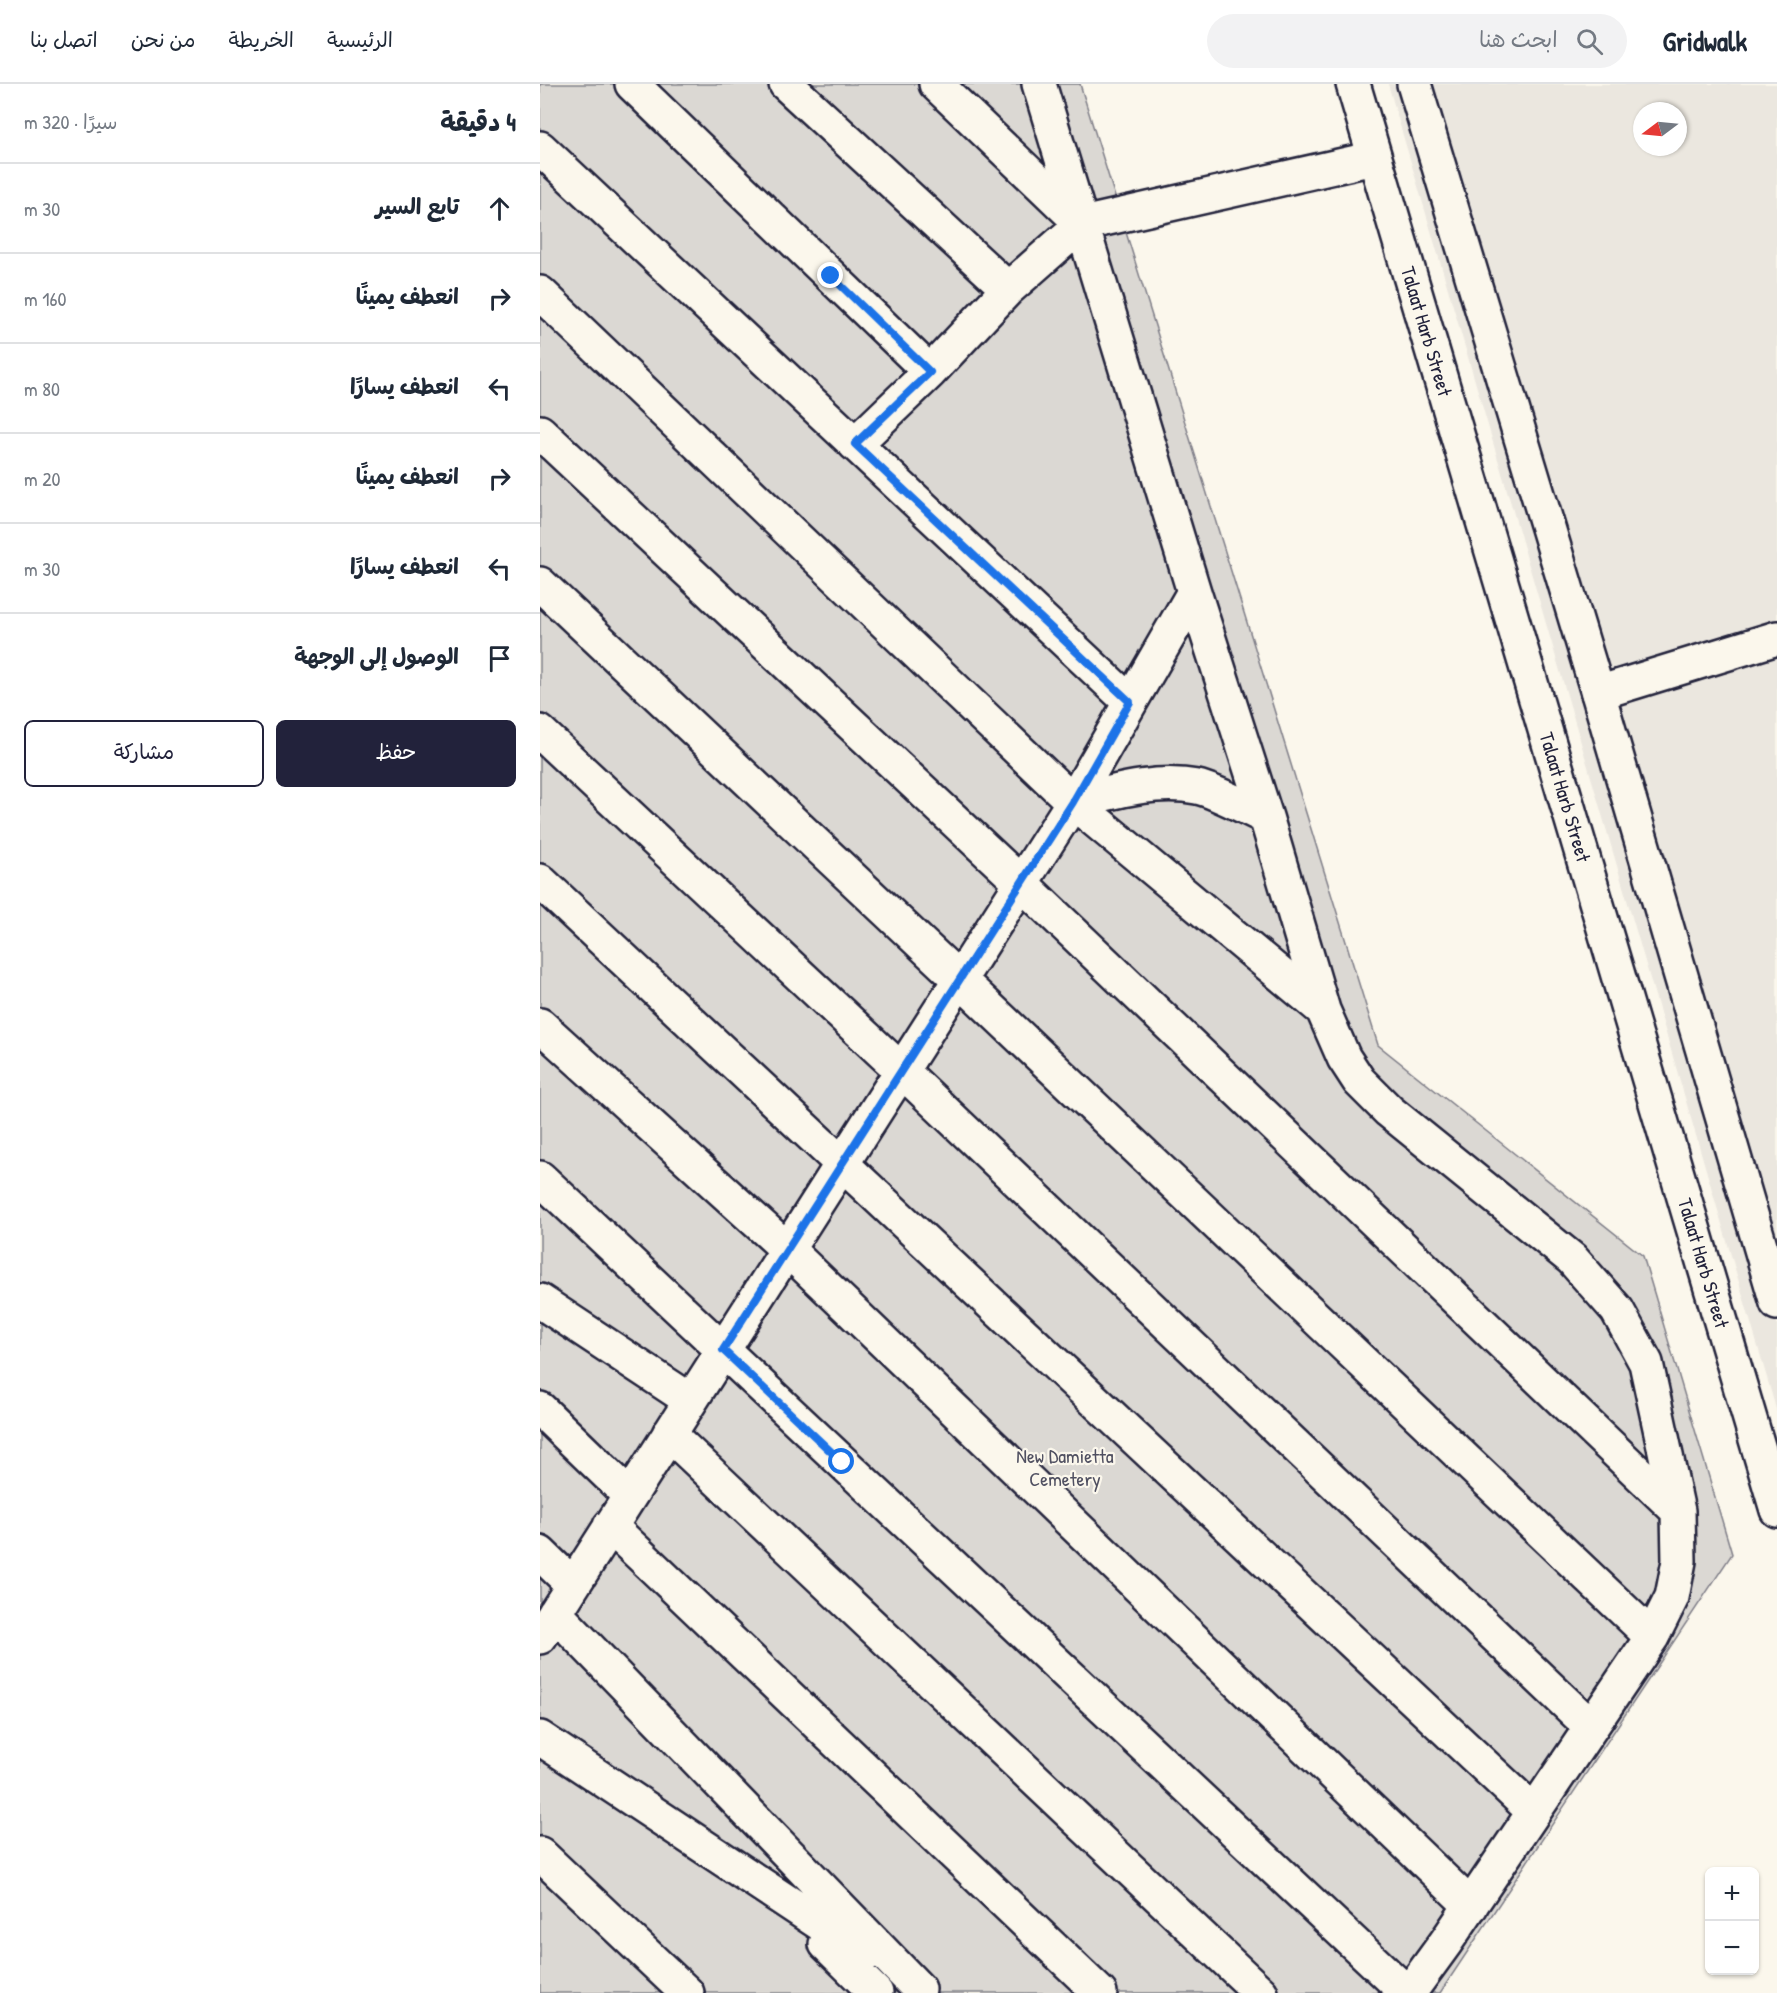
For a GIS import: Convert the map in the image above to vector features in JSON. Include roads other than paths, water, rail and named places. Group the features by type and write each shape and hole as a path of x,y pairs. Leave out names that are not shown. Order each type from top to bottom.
{"main road":[{"path":"632,84 930,372"},
{"path":"786,84 1008,289"},
{"path":"936,84 1082,224"},
{"path":"540,1178 1408,1993 1471,1905 1652,1638 1672,1597 1679,1561 1678,1511 1646,1363 1617,1310 1572,1259 1389,1111 1359,1081 1344,1058 1323,1010 1266,817 1194,592 1039,84"},
{"name":"Talaat Harb Street","path":"1353,84 1777,1510"},
{"path":"1414,84 1598,693 1777,1303"},
{"path":"540,148 1130,702"},
{"path":"855,444 930,372 1008,289 1082,224 1374,158"},
{"path":"540,293 1073,802 1323,1010"},
{"path":"540,432 1021,883 1678,1511"},
{"path":"540,584 1652,1638"},
{"path":"922,1991 548,1625 1073,802 1194,592"},
{"path":"1598,693 1777,638"},
{"path":"540,732 901,1070 1591,1727"},
{"path":"1073,802 1112,792 1164,783 1199,787 1266,817"},
{"path":"540,881 1534,1812"},
{"path":"540,1025 787,1249 1471,1905"},
{"path":"540,1301 690,1400"},
{"path":"540,1409 630,1496"},
{"path":"669,1434 1261,1993"},
{"path":"610,1526 1100,1993"},
{"path":"540,1553 573,1585"},
{"path":"540,1738 922,1991"},
{"path":"540,1854 687,1993"},
{"path":"775,1893 876,1993"}],"park label":[{"name":"New Damietta Cemetery","path":"1065,1468"}]}
